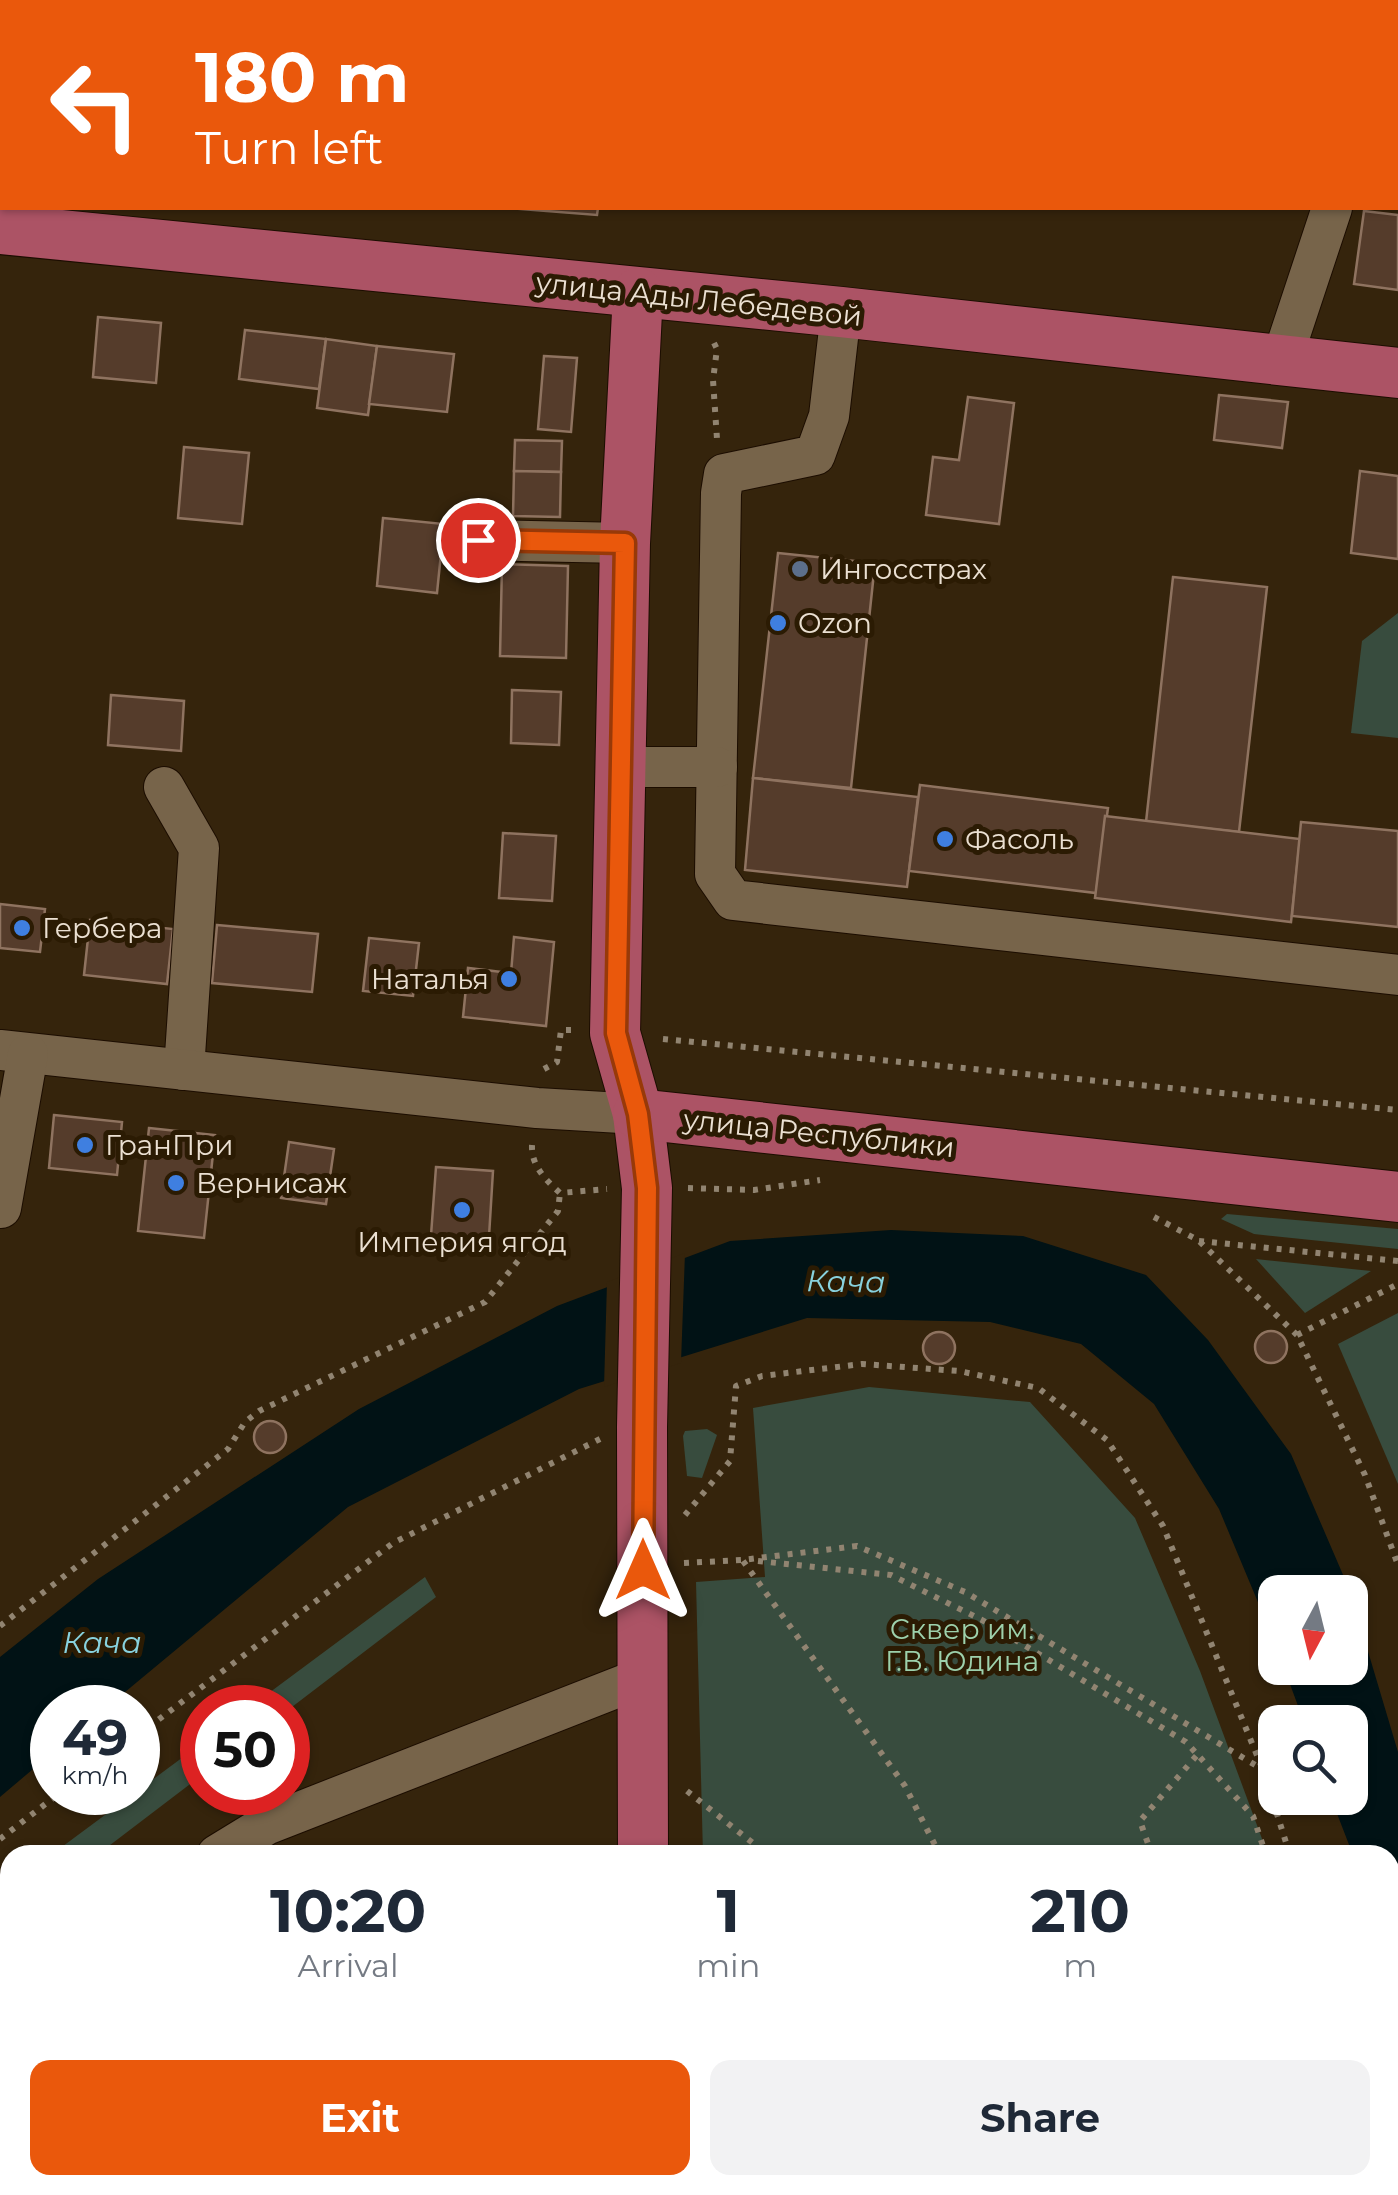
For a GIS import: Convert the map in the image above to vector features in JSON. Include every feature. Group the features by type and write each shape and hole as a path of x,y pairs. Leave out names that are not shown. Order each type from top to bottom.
{"main road":[{"name":"улица Ады Лебедевой","path":"0,229 841,312 1398,373"},
{"path":"638,293 625,543 616,1033 638,1114 649,1194 622,1427 644,1677 643,1845"},
{"name":"улица Республики","path":"638,1114 1398,1197"}],"street":[{"path":"1282,358 1331,210"},
{"path":"841,312 830,416 815,455 724,474 716,874 733,900 1398,975"},
{"path":"478,540 625,543"},
{"path":"622,767 718,767"},
{"path":"164,787 200,848 184,1070"},
{"path":"1,1208 14,1052"},
{"name":"улица Республики","path":"14,1052 537,1108 638,1114"},
{"path":"234,1845 266,1826 644,1677"}],"path":[{"path":"712,380 718,348"},
{"path":"541,1071 556,1062 561,1030 583,1031"},
{"path":"661,1038 1398,1110"},
{"path":"532,1149 543,1177 560,1193 754,1190"},
{"path":"0,1626 228,1449 245,1422 259,1411 485,1302 558,1211 560,1193"},
{"path":"1147,1214 1198,1240 1297,1335 1365,1475 1398,1565"},
{"path":"1198,1240 1398,1261"},
{"path":"1297,1335 1398,1284"},
{"path":"678,1523 730,1462 736,1386 762,1376 862,1364 959,1371 1038,1388 1107,1440 1163,1526 1258,1758"},
{"path":"160,1719 394,1543 622,1427"},
{"path":"681,1563 857,1546 965,1592 1258,1767"},
{"path":"742,1560 891,1575 982,1620 1186,1742 1253,1816 1263,1845"},
{"path":"742,1560 905,1786 935,1845"},
{"path":"1149,1845 1140,1821 1198,1754"},
{"path":"686,1790 755,1845"},
{"path":"0,1838 31,1815"},
{"path":"1277,1815 1287,1845"}],"green space":[{"path":"1398,613 1398,738 1351,733 1362,641"},
{"path":"1227,1214 1398,1229 1398,1249 1254,1234 1221,1219"},
{"path":"1256,1259 1371,1271 1305,1313"},
{"path":"1398,1313 1398,1484 1338,1344"},
{"name":"Сквер им. Г.В. Юдина","path":"869,1387 1030,1402 1135,1518 1200,1671 1264,1845 703,1845 696,1582 765,1577 753,1408"},
{"path":"707,1429 717,1435 702,1478 687,1476 685,1431"},
{"path":"425,1577 436,1597 310,1693 310,1685 280,1685"},
{"path":"180,1759 180,1792 160,1807 160,1774"},
{"path":"105,1815 150,1815 110,1845 64,1845"}],"water":[{"name":"Кача","path":"891,1230 1023,1236 1146,1275 1208,1340 1291,1454 1343,1575 1258,1575 1258,1602 1219,1509 1154,1404 1081,1344 990,1322 807,1318 579,1389 348,1507 134,1685 30,1685 30,1772 0,1797 0,1657 98,1579 359,1409 557,1306 730,1241"},
{"name":"Кача","path":"1368,1651 1398,1752 1398,1845 1349,1845 1338,1815 1368,1815 1368,1705 1298,1705 1290,1685 1368,1685"}],"pier":[{"path":"685,1253 681,1363 604,1387 607,1282"}],"building":[{"path":"533,210 598,210 597,215"},
{"path":"1364,211 1398,215 1398,290 1354,284"},
{"path":"98,317 161,323 156,383 93,377"},
{"path":"245,330 326,339 319,389 239,379"},
{"path":"326,339 377,346 368,415 317,408"},
{"path":"377,346 454,354 447,412 369,404"},
{"path":"544,356 577,358 571,432 538,429"},
{"path":"1219,395 1288,402 1282,448 1214,440"},
{"path":"968,397 1014,403 999,524 926,515 933,457 959,460"},
{"path":"515,440 562,441 561,472 514,471"},
{"path":"184,447 249,453 242,524 178,518"},
{"path":"514,471 561,472 560,517 513,516"},
{"path":"1360,471 1398,476 1398,559 1351,553"},
{"path":"383,518 444,524 437,593 377,586"},
{"path":"778,553 875,563 851,788 753,778"},
{"path":"502,564 568,566 566,658 500,656"},
{"path":"1173,577 1267,587 1239,832 1146,822"},
{"path":"512,690 561,692 559,745 511,743"},
{"path":"111,695 184,701 181,751 108,745"},
{"path":"753,778 918,797 907,887 745,870"},
{"path":"920,785 1108,808 1096,893 909,871"},
{"path":"1105,816 1300,839 1291,922 1095,898"},
{"path":"1301,822 1398,831 1398,927 1292,916"},
{"path":"503,833 556,836 552,901 499,898"},
{"name":"Гербера","path":"0,904 45,909 40,952 0,948"},
{"path":"90,920 173,929 167,984 84,975"},
{"path":"217,925 318,934 312,992 212,983"},
{"name":"Наталья","path":"514,937 554,942 546,1026 463,1017 468,968 511,973"},
{"path":"369,938 419,943 413,996 363,991"},
{"name":"ГранПри","path":"54,1115 122,1122 117,1175 49,1168"},
{"name":"Вернисаж","path":"149,1128 215,1135 204,1238 138,1231"},
{"path":"289,1142 334,1149 326,1204 281,1198"},
{"name":"Империя ягод","path":"436,1167 493,1171 488,1253 430,1249"},
{"path":"1271,1331 1282,1336 1287,1347 1282,1358 1271,1363 1260,1358 1255,1347 1260,1336"},
{"path":"939,1332 950,1337 955,1348 950,1359 939,1364 928,1359 923,1348 928,1337"},
{"path":"270,1421 281,1426 286,1437 281,1448 270,1453 259,1448 254,1437 259,1426"}],"place":[{"name":"Ингосстрах","path":"800,569"},
{"name":"Ozon","path":"778,623"},
{"name":"Фасоль","path":"945,839"},
{"name":"Гербера","path":"22,928"},
{"name":"Наталья","path":"509,979"},
{"name":"ГранПри","path":"85,1145"},
{"name":"Вернисаж","path":"176,1183"},
{"name":"Империя ягод","path":"462,1210"}],"route":[{"path":"478,540 625,543 616,1033 638,1114 647,1188 643,1570"}]}
